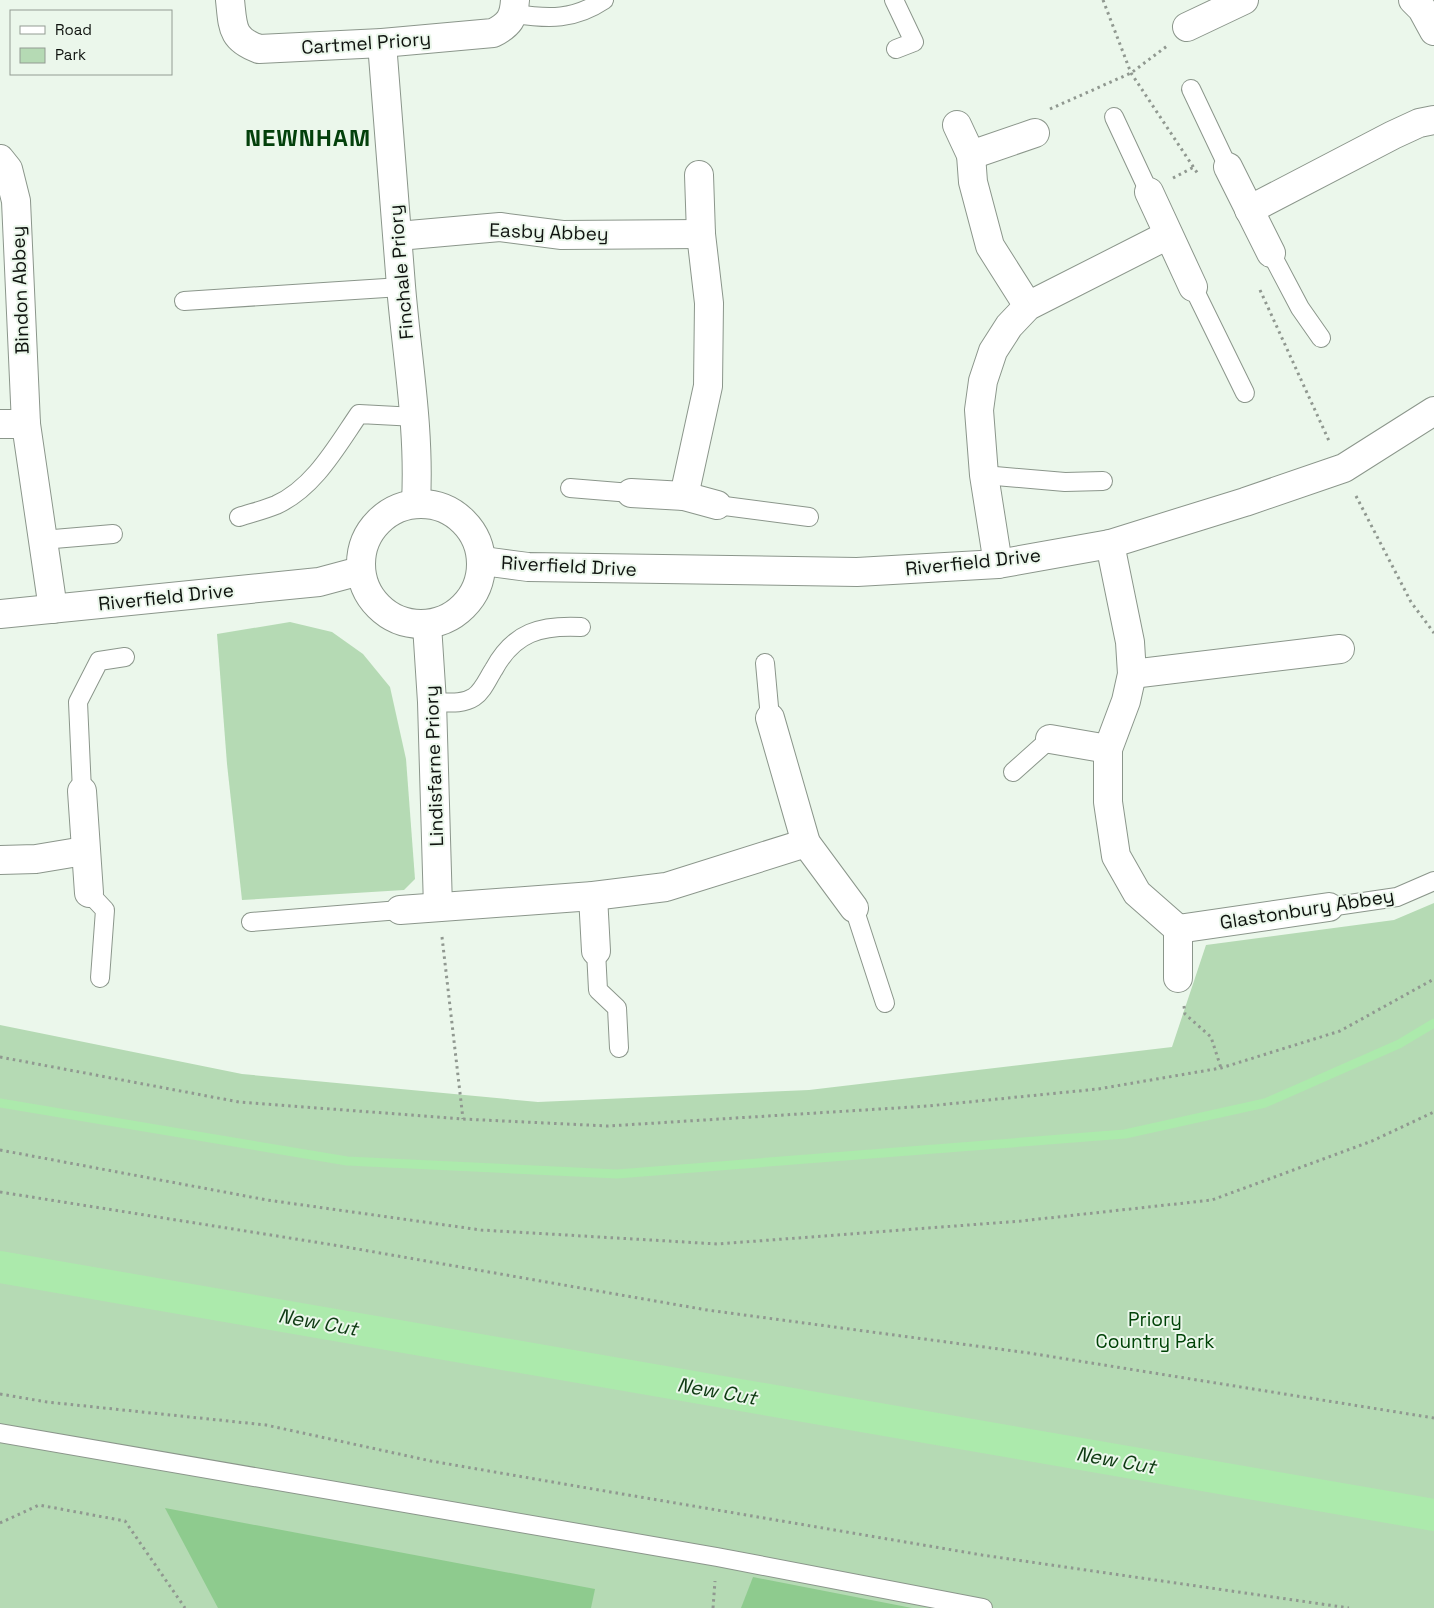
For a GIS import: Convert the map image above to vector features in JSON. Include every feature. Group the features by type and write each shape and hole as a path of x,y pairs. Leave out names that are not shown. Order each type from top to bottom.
{"street":[{"name":"Cartmel Priory","path":"230,0 233,27 244,44 259,49 382,43 493,33 506,27 515,7"},
{"path":"1187,27 1244,0"},
{"name":"Finchale Priory","path":"382,43 401,287 416,417 418,471 416,502"},
{"path":"1249,210 1393,135 1419,123 1434,120"},
{"path":"957,125 971,155 973,182 990,246 1028,306"},
{"path":"971,155 1035,133"},
{"name":"Bindon Abbey","path":"0,159 8,169 16,200 13,424 42,540 53,609"},
{"path":"1228,167 1271,253"},
{"path":"684,496 708,386 709,303 701,234 699,175"},
{"path":"1149,192 1193,287"},
{"name":"Easby Abbey","path":"398,236 500,227 562,235 701,234"},
{"path":"998,564 984,475 979,410 983,381 993,351 1009,326 1028,306 1168,235"},
{"name":"Riverfield Drive","path":"483,561 528,567 857,572 998,564 1110,544 1245,502 1344,468 1434,411"},
{"path":"632,493 684,496 717,505"},
{"path":"416,502 450,510 476,536 483,561 476,592 453,617 427,625 397,620 378,605 372,600 360,571 364,540 384,514 416,502"},
{"path":"1110,544 1130,642 1132,674 1126,700 1108,749 1108,802 1116,856 1137,892 1178,929 1178,978"},
{"name":"Riverfield Drive","path":"0,614 319,582 360,571"},
{"name":"Lindisfarne Priory","path":"427,625 432,702 438,907"},
{"path":"1132,674 1340,649"},
{"path":"770,718 806,842 854,908"},
{"path":"1050,739 1108,749"},
{"path":"82,791 84,851 89,893"},
{"path":"400,910 593,896 666,887 806,842"},
{"path":"0,860 36,859 84,851"},
{"path":"593,896 596,951"},
{"name":"Glastonbury Abbey","path":"1178,929 1329,907"}],"lane":[{"path":"515,7 551,19 594,7 604,0"},
{"path":"894,0 914,42 896,49"},
{"path":"1191,89 1228,167"},
{"path":"1114,117 1149,192"},
{"path":"1271,253 1300,308 1321,338"},
{"path":"184,301 401,287"},
{"path":"1193,287 1245,393"},
{"path":"239,517 277,504 306,485 334,450 359,414 416,417"},
{"path":"984,475 1065,482 1103,481"},
{"path":"570,488 632,493"},
{"path":"717,505 809,517"},
{"path":"42,540 113,534"},
{"path":"432,702 461,702 474,697 512,644 532,632 556,626 581,627"},
{"path":"82,791 78,702 99,661 125,657"},
{"path":"765,663 770,718"},
{"path":"1013,772 1050,739"},
{"name":"Glastonbury Abbey","path":"1329,907 1397,897 1434,881"},
{"path":"89,893 105,910 100,978"},
{"path":"854,908 885,1003"},
{"path":"251,922 400,910"},
{"path":"596,951 598,990 617,1008 619,1048"},
{"path":"0,1433 717,1557 983,1608"}],"path":[{"path":"1035,133 1046,110 1131,73 1165,48 1187,27"},
{"path":"1355,494 1411,602 1434,633"},
{"path":"438,907 463,1119"},
{"path":"1178,978 1185,1014 1211,1037 1221,1068"},
{"path":"0,1057 239,1102 463,1119 608,1126 928,1106 1098,1088 1221,1068 1340,1031 1434,979"},
{"path":"0,1150 266,1200 480,1230 718,1244 1021,1221 1212,1200 1372,1141 1434,1112"},
{"path":"0,1192 330,1244 707,1310 1029,1353 1434,1418"},
{"path":"0,1394 47,1402 266,1425 431,1461 603,1491 982,1555 1349,1608"},
{"path":"0,1523 38,1505 125,1521 185,1608"}],"green space":[{"path":"290,622 332,632 363,654 390,687 406,759 415,879 404,890 242,900 227,764 217,634"},
{"name":"Priory Country Park","path":"1434,903 1434,1608 0,1608 0,1025 242,1074 538,1102 809,1090 1172,1047 1206,945 1394,920"},
{"path":"165,1508 595,1589 591,1608 218,1608"},
{"path":"753,1577 912,1608 741,1608"}],"waterway":[{"path":"0,1103 347,1161 617,1174 1125,1134 1265,1103 1399,1044 1434,1023"},
{"name":"New Cut","path":"0,1267 1434,1515"}],"district":[{"name":"NEWNHAM","path":"308,137"}]}
